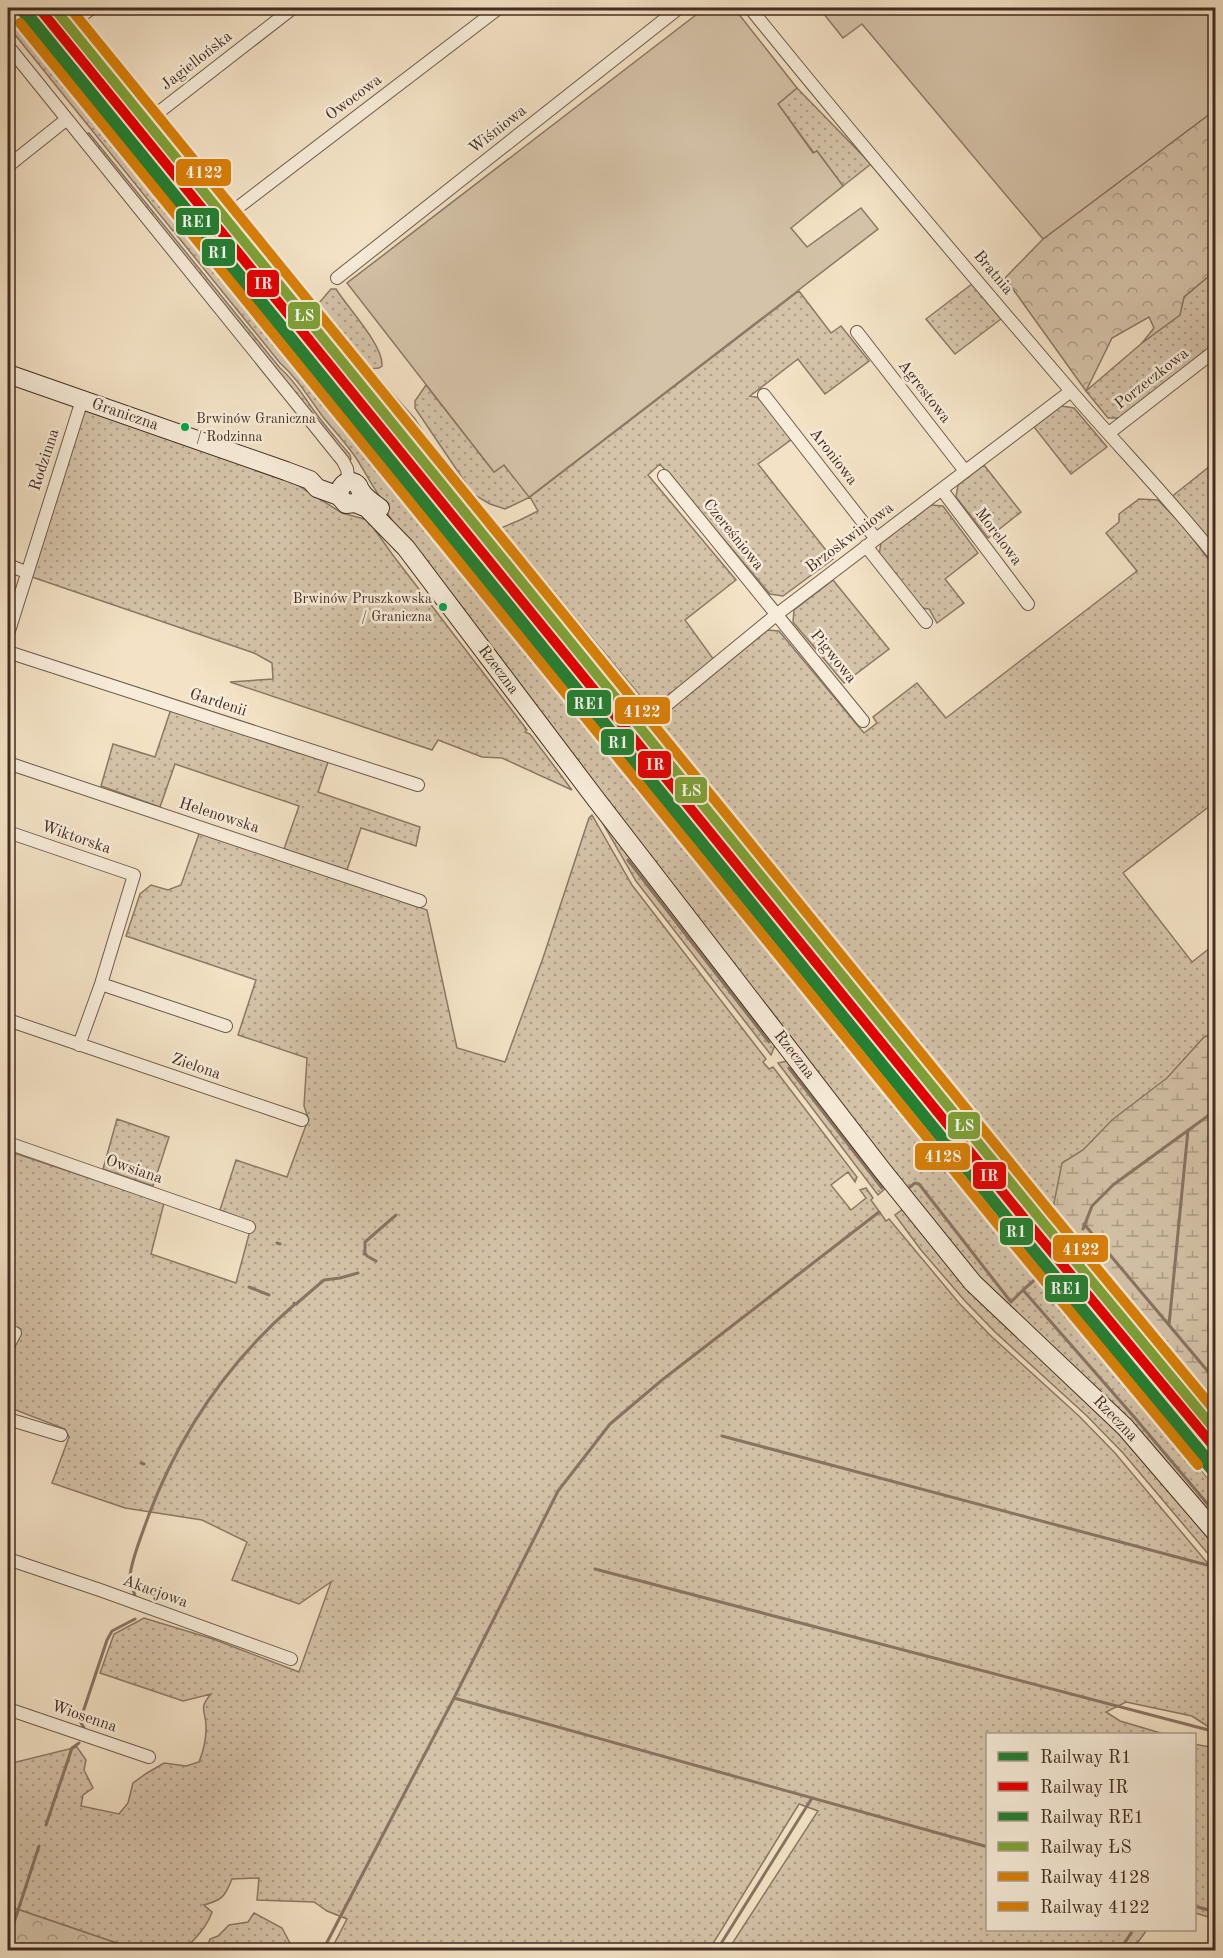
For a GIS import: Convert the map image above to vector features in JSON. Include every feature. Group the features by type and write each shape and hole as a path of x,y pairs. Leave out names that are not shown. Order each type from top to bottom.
{"street":[{"path":"72,23 92,8"},
{"name":"Jagiellońska","path":"150,119 293,8"},
{"name":"Owocowa","path":"228,215 499,8"},
{"name":"Wiśniowa","path":"336,278 679,8"},
{"name":"Bratnia","path":"750,8 1071,391 1215,557"},
{"path":"9,51 67,119 343,461 347,469 349,492"},
{"path":"8,166 67,119"},
{"name":"Agrestowa","path":"857,332 965,471"},
{"name":"Porzeczkowa","path":"1109,433 1215,350"},
{"name":"Graniczna","path":"8,374 310,480 320,480 349,492"},
{"name":"Brzoskwiniowa","path":"653,716 776,615 1071,391"},
{"name":"Aroniowa","path":"764,395 926,622"},
{"name":"Rodzinna","path":"8,634 11,610 26,572 82,400"},
{"name":"Czereśniowa","path":"664,476 776,615"},
{"name":"Morelowa","path":"942,490 1028,604"},
{"name":"Rzeczna","path":"349,492 388,517 396,526 406,548 595,798 862,1144 973,1283 1125,1427 1215,1533"},
{"path":"8,565 26,572"},
{"name":"Pigwowa","path":"776,615 863,721"},
{"name":"Gardenii","path":"8,652 418,785"},
{"name":"Helenowska","path":"8,763 420,900"},
{"name":"Wiktorska","path":"8,832 134,875 101,984"},
{"path":"79,1045 101,984 226,1026"},
{"name":"Zielona","path":"8,1020 302,1120"},
{"name":"Owsiana","path":"8,1143 249,1227"},
{"path":"8,1346 15,1333"},
{"path":"8,1419 61,1436"},
{"name":"Akacjowa","path":"8,1559 291,1659"},
{"name":"Wiosenna","path":"8,1708 149,1757"}],"green space":[{"path":"8,8 184,221 173,231 8,26"},
{"path":"705,8 734,8 797,88 778,104 813,153 817,151 843,186 791,228 807,247 861,208 878,229 529,497 504,465 494,472 347,283"},
{"path":"819,8 1215,8 1215,110 1043,239 862,24 843,38"},
{"path":"797,88 871,164 843,186 817,151 814,153 778,104"},
{"path":"1215,110 1215,271 1184,297 1180,315 1142,343 1154,328 1149,317 1112,338 1086,391 1005,278 1043,239"},
{"path":"89,133 293,381 319,418 350,455 349,461 85,134"},
{"path":"186,224 1215,1487 1215,1525 974,1275 409,545 383,507 385,504 350,449 175,233"},
{"path":"1215,271 1215,343 1120,418 1108,418 1086,391 1179,315 1184,297"},
{"path":"972,284 1001,319 955,354 926,319"},
{"path":"331,289 336,289 371,338 381,358 382,366 379,368 368,369 360,365 321,322 319,303"},
{"path":"799,291 831,333 841,326 869,361 825,394 798,359 750,396 760,398 792,439 758,464 833,559 783,596 770,594 660,464 648,475 736,580 685,620 714,660 663,698 654,700 641,697 501,528 538,511 530,497"},
{"path":"370,380 384,384 415,419 463,494"},
{"path":"426,385 494,472 504,465 530,497 505,509 490,504 473,494 415,408 415,401"},
{"path":"1061,406 1074,408 1107,447 1071,474 1034,427"},
{"path":"82,409 296,484 342,513 368,520 527,730 525,732 530,734 572,790 502,758 482,757 438,740 432,750 230,682 273,679 272,663 254,653 29,576"},
{"path":"1215,462 1215,546 1170,498"},
{"path":"984,465 1021,512 988,538 956,497 958,485"},
{"path":"1139,499 1158,500 1184,527 1215,568 1215,802 1123,873 1192,962 1215,944 1215,1428 644,729 767,630 779,631 864,733 877,723 873,717 917,683 946,718 1137,571 1106,533 1119,522 1119,514"},
{"path":"931,505 943,506 978,553 945,579 964,603 937,623 929,609 921,608 879,555 881,543"},
{"path":"833,580 889,649 844,683 793,622 794,610"},
{"path":"171,709 328,762 318,792 420,827 416,846 361,828 347,870 284,849 299,806 175,764 160,807 101,786 113,744 155,757"},
{"path":"592,815 632,885 766,1059 763,1062 769,1069 773,1067 857,1177 855,1182 848,1172 831,1185 851,1210 866,1198 860,1190 866,1188 873,1198 871,1200 886,1221 889,1219 959,1303 1115,1453 1215,1572 1215,1731 1192,1716 1126,1702 1106,1712 1120,1721 1161,1733 986,1733 986,1931 1146,1931 1132,1950 728,1950 818,1811 799,1804 709,1950 331,1950 347,1919 327,1911 314,1902 257,1900 259,1878 232,1879 222,1897 204,1905 212,1912 210,1917 200,1933 184,1950 137,1950 8,1906 8,1764 77,1747 86,1760 84,1770 93,1788 83,1795 81,1806 119,1814 128,1803 133,1783 147,1773 164,1763 186,1766 199,1762 206,1733 204,1704 211,1694 183,1701 100,1673 114,1634 144,1618 213,1639 299,1672 331,1582 299,1604 232,1580 247,1542 202,1520 125,1508 52,1483 69,1437 65,1429 8,1407 8,1357 16,1333 8,1329 8,1151 164,1203 151,1254 236,1283 252,1223 220,1210 236,1160 287,1177 309,1120 304,1106 307,1058 238,1035 256,980 126,936 140,894 151,885 168,890 181,885 200,831 427,910 457,1048 505,1062 543,958 589,818"},
{"path":"598,815 775,1045 771,1055 636,881"},
{"path":"1216,1033 1215,1407 1053,1208 1062,1163 1083,1150 1112,1120 1167,1078 1204,1037"},
{"path":"787,1061 887,1187 878,1195 778,1063"},
{"path":"117,1119 169,1137 153,1186 103,1169"},
{"path":"903,1209 1141,1456 1215,1543 1215,1562 1123,1453 965,1301 921,1250 895,1215"},
{"path":"1196,1744 1215,1748 1215,1919 1196,1913"},
{"path":"8,1906 137,1950 8,1950"},
{"path":"254,1913 282,1928 291,1945 299,1950 206,1950 210,1939 218,1936 229,1925 248,1922"}],"waterway":[{"path":"628,860 769,1042"},
{"path":"789,1068 882,1188"},
{"path":"1083,1229 1092,1206 1113,1185 1216,1110"},
{"path":"1169,1325 1188,1130"},
{"path":"910,1187 915,1183 919,1184 1011,1302 1023,1290 1216,1514"},
{"path":"323,1950 558,1491 610,1424 662,1380 879,1212"},
{"path":"365,1253 365,1242 396,1215"},
{"path":"1084,1224 1216,1381"},
{"path":"1073,1250 1080,1244"},
{"path":"364,1254 376,1261"},
{"path":"296,1304 324,1280 358,1273"},
{"path":"1023,1290 1039,1276"},
{"path":"249,1287 269,1295"},
{"path":"135,1596 130,1579 134,1557 160,1486 190,1428 227,1375 294,1303"},
{"path":"722,1436 1207,1565"},
{"path":"595,1569 1216,1732"},
{"path":"84,1728 80,1721 107,1640 112,1631 135,1619"},
{"path":"454,1698 986,1846"},
{"path":"46,1825 72,1748 79,1743"},
{"path":"717,1950 812,1798"},
{"path":"8,1941 39,1846"},
{"path":"1196,1907 1216,1912"},
{"path":"1120,1950 1132,1931"}],"rail line":[{"name":"R1","path":"19,8 1216,1476"},
{"name":"IR","path":"39,8 1032,1228 1216,1449"},
{"name":"ŁS","path":"54,8 1041,1220 1216,1431"},
{"name":"4122","path":"70,8 1051,1213 1216,1412"},
{"name":"RE1","path":"30,16 1023,1236 1207,1458"},
{"name":"4128","path":"20,23 1013,1243 1198,1465"}],"place":[{"name":"Brwinów Graniczna / Rodzinna","path":"185,427"},
{"name":"Brwinów Pruszkowska / Graniczna","path":"443,607"}]}
